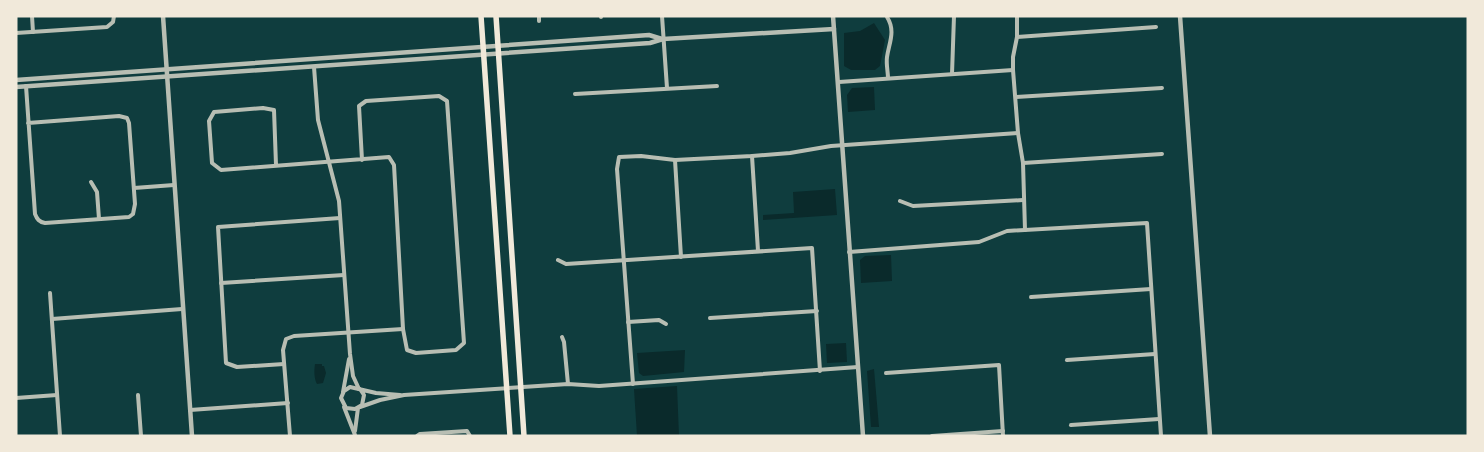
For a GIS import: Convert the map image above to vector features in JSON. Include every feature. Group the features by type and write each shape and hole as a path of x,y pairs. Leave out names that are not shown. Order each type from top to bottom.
{"main road":[{"path":"481,16 510,436"},
{"path":"496,16 524,436"}],"street":[{"path":"32,16 33,32"},
{"path":"16,33 103,27 111,25 114,16"},
{"path":"162,16 192,436"},
{"path":"662,16 667,88"},
{"path":"833,16 863,436"},
{"path":"952,74 954,16"},
{"path":"1016,16 1017,37 1013,57 1013,70 1018,133 1023,163 1025,230"},
{"path":"1180,16 1210,436"},
{"path":"887,17 891,23 892,32 887,58 888,78"},
{"path":"1017,37 1156,28"},
{"path":"16,87 650,43 663,39 834,29"},
{"path":"16,80 649,35 663,39"},
{"path":"314,67 318,120 339,201 348,333 353,376 364,399 359,408 355,435"},
{"path":"838,82 1013,70"},
{"path":"26,86 28,123 35,214 40,222 129,217 133,214 136,204 129,122 127,118 119,116 28,123"},
{"path":"575,94 717,86"},
{"path":"1016,97 1162,88"},
{"path":"276,165 274,110 262,108 214,112 209,121 212,163 221,170 362,160 388,157 394,165 403,329 407,350 416,353 456,350 464,343 447,101 439,96 366,101 359,106 362,160"},
{"path":"632,384 617,161 619,157 641,156 675,160 752,156 790,153 822,146 1018,133"},
{"path":"1023,163 1162,154"},
{"path":"752,156 758,251"},
{"path":"675,160 681,257"},
{"path":"91,182 97,192 99,219"},
{"path":"134,188 174,185"},
{"path":"900,201 913,206 1023,200"},
{"path":"284,364 237,368 226,363 218,227 340,218"},
{"path":"849,252 979,242 1002,232 1147,224 1161,436"},
{"path":"558,260 566,264 812,248 820,371"},
{"path":"221,284 344,275"},
{"path":"1031,297 1151,289"},
{"path":"50,293 60,436"},
{"path":"52,318 182,309"},
{"path":"710,318 817,311"},
{"path":"628,322 659,320 666,324"},
{"path":"290,436 283,350 286,339 294,336 403,329"},
{"path":"562,337 568,384"},
{"path":"350,354 342,402 355,435"},
{"path":"1067,360 1155,354"},
{"path":"886,373 999,365 1003,433 932,436"},
{"path":"344,405 352,410 380,400 404,395 568,384 599,386 632,384 858,367"},
{"path":"342,394 350,387 404,395"},
{"path":"16,398 57,395"},
{"path":"138,395 141,436"},
{"path":"190,410 288,403"},
{"path":"1071,426 1159,419"},
{"path":"417,436 420,434 466,431 470,436"}],"water":[{"path":"874,23 885,40 880,66 875,70 851,70 844,66 844,33 860,31"},
{"path":"874,87 875,110 848,112 847,95 852,88"},
{"path":"835,189 837,215 763,220 763,215 794,213 793,192"},
{"path":"891,255 892,281 861,283 860,260 865,256"},
{"path":"846,343 847,362 827,363 826,344"},
{"path":"685,350 684,372 643,376 639,373 637,353"},
{"path":"315,364 322,364 324,366 326,373 323,383 317,384 316,382 314,374"},
{"path":"874,369 879,427 871,427 867,371"},
{"path":"677,386 679,436 637,436 634,389"}]}
